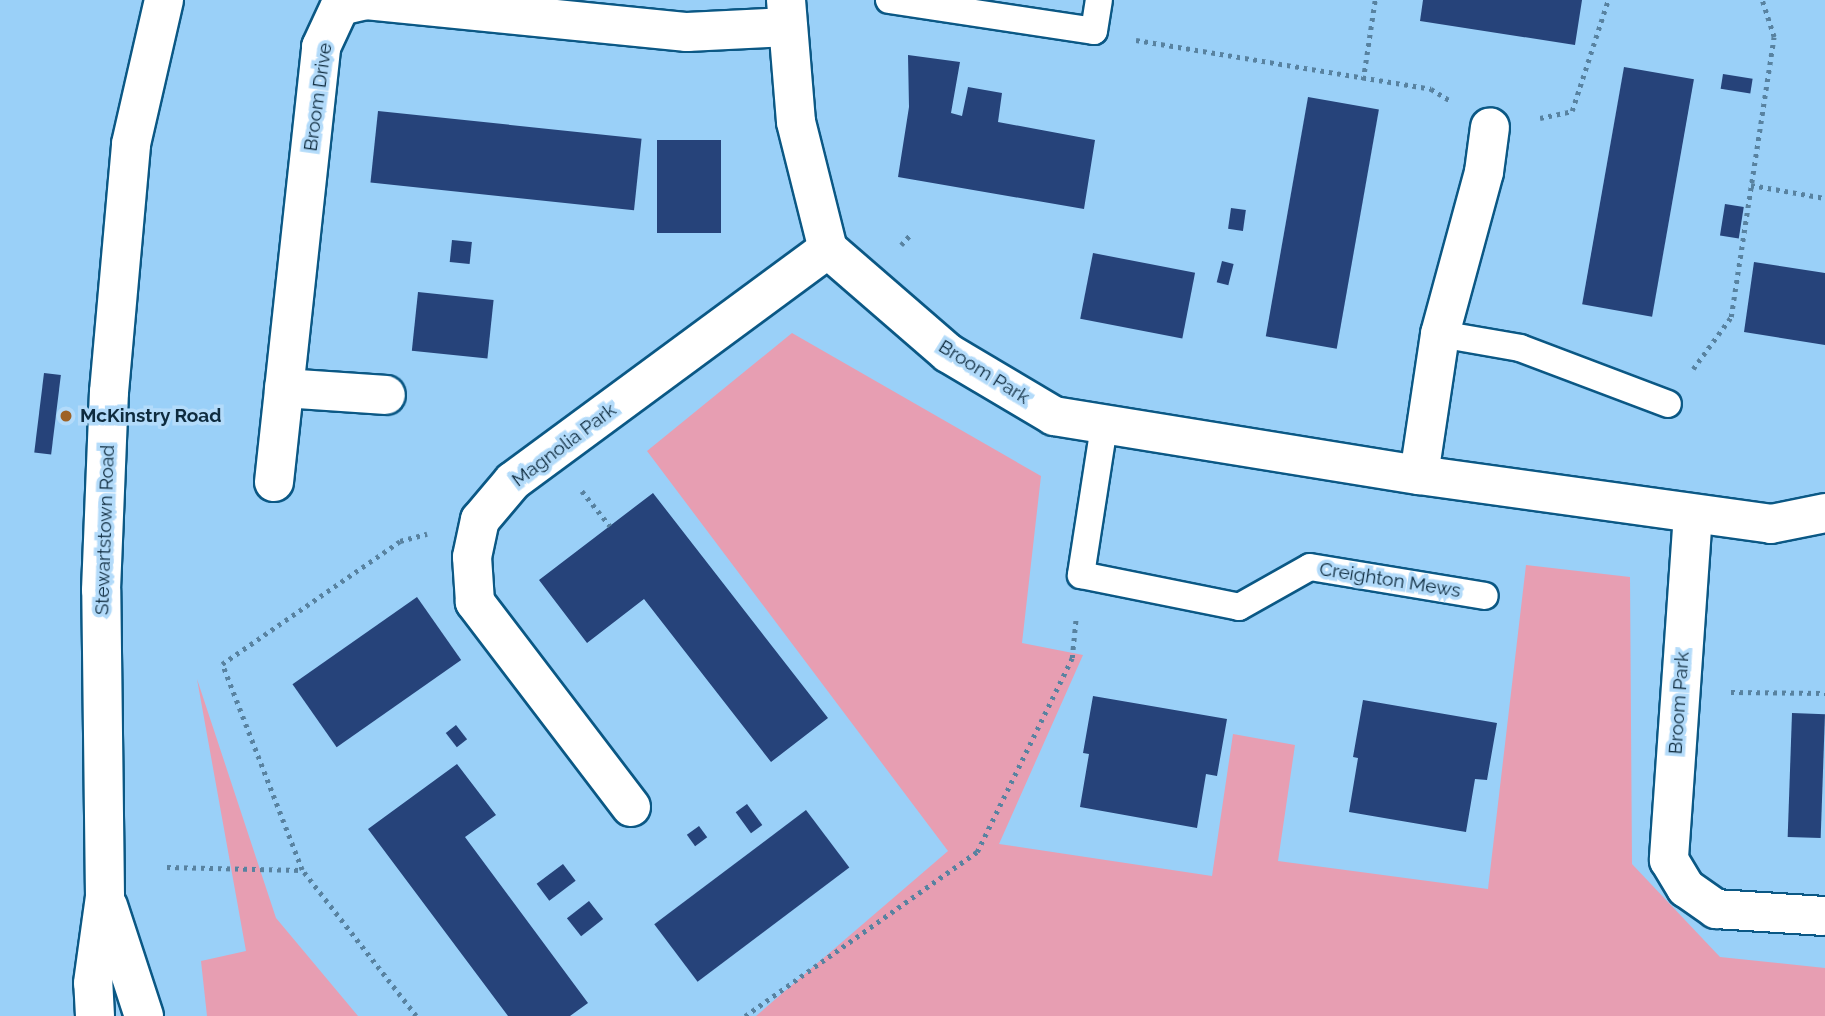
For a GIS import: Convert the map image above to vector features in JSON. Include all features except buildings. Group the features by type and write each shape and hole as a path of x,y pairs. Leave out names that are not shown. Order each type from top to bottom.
{"street":[{"name":"Stewartstown Road","path":"95,1016 93,983 105,897 101,590 109,392 131,144 164,0"},
{"name":"Broom Drive","path":"274,482 321,47 340,6 366,0 687,32 787,13"},
{"path":"787,13 796,122 828,249"},
{"path":"1419,475 1440,334 1484,172 1490,127"},
{"name":"Broom Park","path":"828,249 948,353 1054,416 1419,475 1771,524 1825,513"},
{"name":"Magnolia Park","path":"631,807 475,602 472,556 480,520 513,481 828,249"},
{"path":"284,388 386,396"},
{"name":"Broom Park","path":"1693,514 1669,860 1686,888 1716,909 1825,916"},
{"name":"Stewartstown Road","path":"105,897 144,1016"}],"lane":[{"path":"889,0 1094,31 1099,0"},
{"path":"1440,334 1520,348 1668,404"},
{"path":"1081,575 1104,426"},
{"name":"Creighton Mews","path":"1081,575 1239,607 1310,567 1485,596"}],"path":[{"path":"1363,80 1375,0"},
{"path":"1094,31 1363,80 1431,89 1490,127 1572,111 1608,0"},
{"path":"1668,404 1731,317 1774,37 1762,0"},
{"path":"1751,185 1825,198"},
{"path":"416,1016 302,870 222,664 400,541 480,520"},
{"path":"745,1016 977,852 1072,658 1081,575"},
{"path":"1680,691 1825,693"},
{"path":"167,867 302,870"}],"shaded area":[{"path":"792,333 1041,476 1022,643 1083,655 999,844 1212,876 1233,734 1295,745 1278,861 1488,889 1526,565 1630,577 1632,864 1720,957 1825,968 1825,1016 756,1016 948,851 647,451"},
{"path":"197,679 276,918 358,1016 207,1016 201,961 246,951"}],"place":[{"name":"McKinstry Road","path":"66,416"}]}
